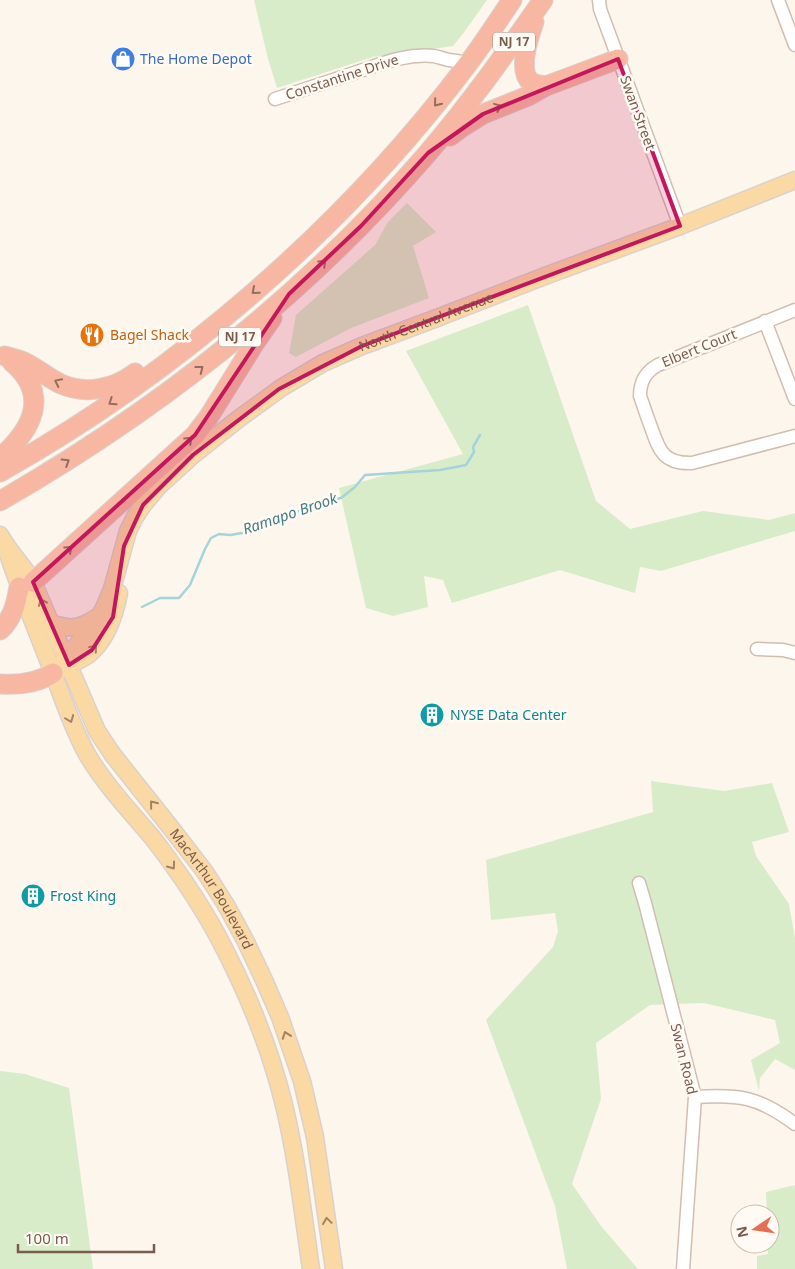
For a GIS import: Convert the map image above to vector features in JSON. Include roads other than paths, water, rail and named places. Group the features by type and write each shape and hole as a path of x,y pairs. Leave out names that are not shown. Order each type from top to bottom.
{"highway":[{"name":"NJ 17","path":"0,472 85,421 166,364 242,303 315,236 400,147 426,116 467,64 512,0"},
{"name":"NJ 17","path":"0,501 81,453 162,398 214,358 289,294 361,226 428,152 484,83 542,1"},
{"path":"542,1 527,41 525,68 531,82 546,86"},
{"path":"428,152 462,126 483,114 528,96 546,86 618,59"},
{"path":"0,630 12,615 17,600 26,584 195,435 289,294"},
{"path":"3,356 22,361 67,386 82,389 99,389 115,385 130,377 154,359 166,364"},
{"path":"0,458 24,433 34,407 33,394 27,377 19,368 3,356"},
{"path":"0,507 24,487"},
{"path":"0,684 24,683 43,679 63,665"}],"main road":[{"name":"North Central Avenue","path":"63,665 100,616 109,596 128,531 143,505 163,482 193,455 281,388 323,363 362,346 680,226 795,180"},
{"name":"MacArthur Boulevard","path":"3,540 26,584 63,665 102,740 201,867 226,905 245,940 280,1017 302,1081 314,1138 334,1266"},
{"name":"North Central Avenue","path":"63,665 87,656 110,625 117,600 122,554"},
{"name":"MacArthur Boulevard","path":"26,584 51,623 63,665 76,733 88,756 153,839 206,916 225,951 259,1025 274,1067 284,1104 292,1142 311,1269"},
{"path":"51,623 66,628 76,628 100,616"},
{"path":"292,1142 298,1145 306,1197 308,1200 324,1198"},
{"path":"303,1211 308,1218 315,1260 321,1267 334,1266"}],"street":[{"name":"Swan Street","path":"599,0 600,9 680,226"},
{"path":"778,0 794,42"},
{"name":"Constantine Drive","path":"275,99 405,57 435,56 449,60 458,60 467,64"},
{"name":"Elbert Court","path":"795,310 652,368 642,380 640,388 640,396 658,448 667,457 683,464 795,436"},
{"path":"765,321 795,399"},
{"path":"757,649 783,650 795,653"},
{"name":"Swan Road","path":"638,883 645,903 695,1097 683,1269"},
{"path":"695,1097 736,1096 752,1100 768,1106 795,1124"}],"waterway":[{"name":"Ramapo Brook","path":"142,607 160,598 179,598 190,585 211,538 219,534 230,535 248,532 319,503 341,498 355,487 365,475 440,470 466,465 474,452 473,447 480,435"}],"place":[{"name":"The Home Depot","path":"123,59"},
{"name":"Bagel Shack","path":"92,335"},
{"name":"NYSE Data Center","path":"432,715"},
{"name":"Frost King","path":"33,896"}]}
